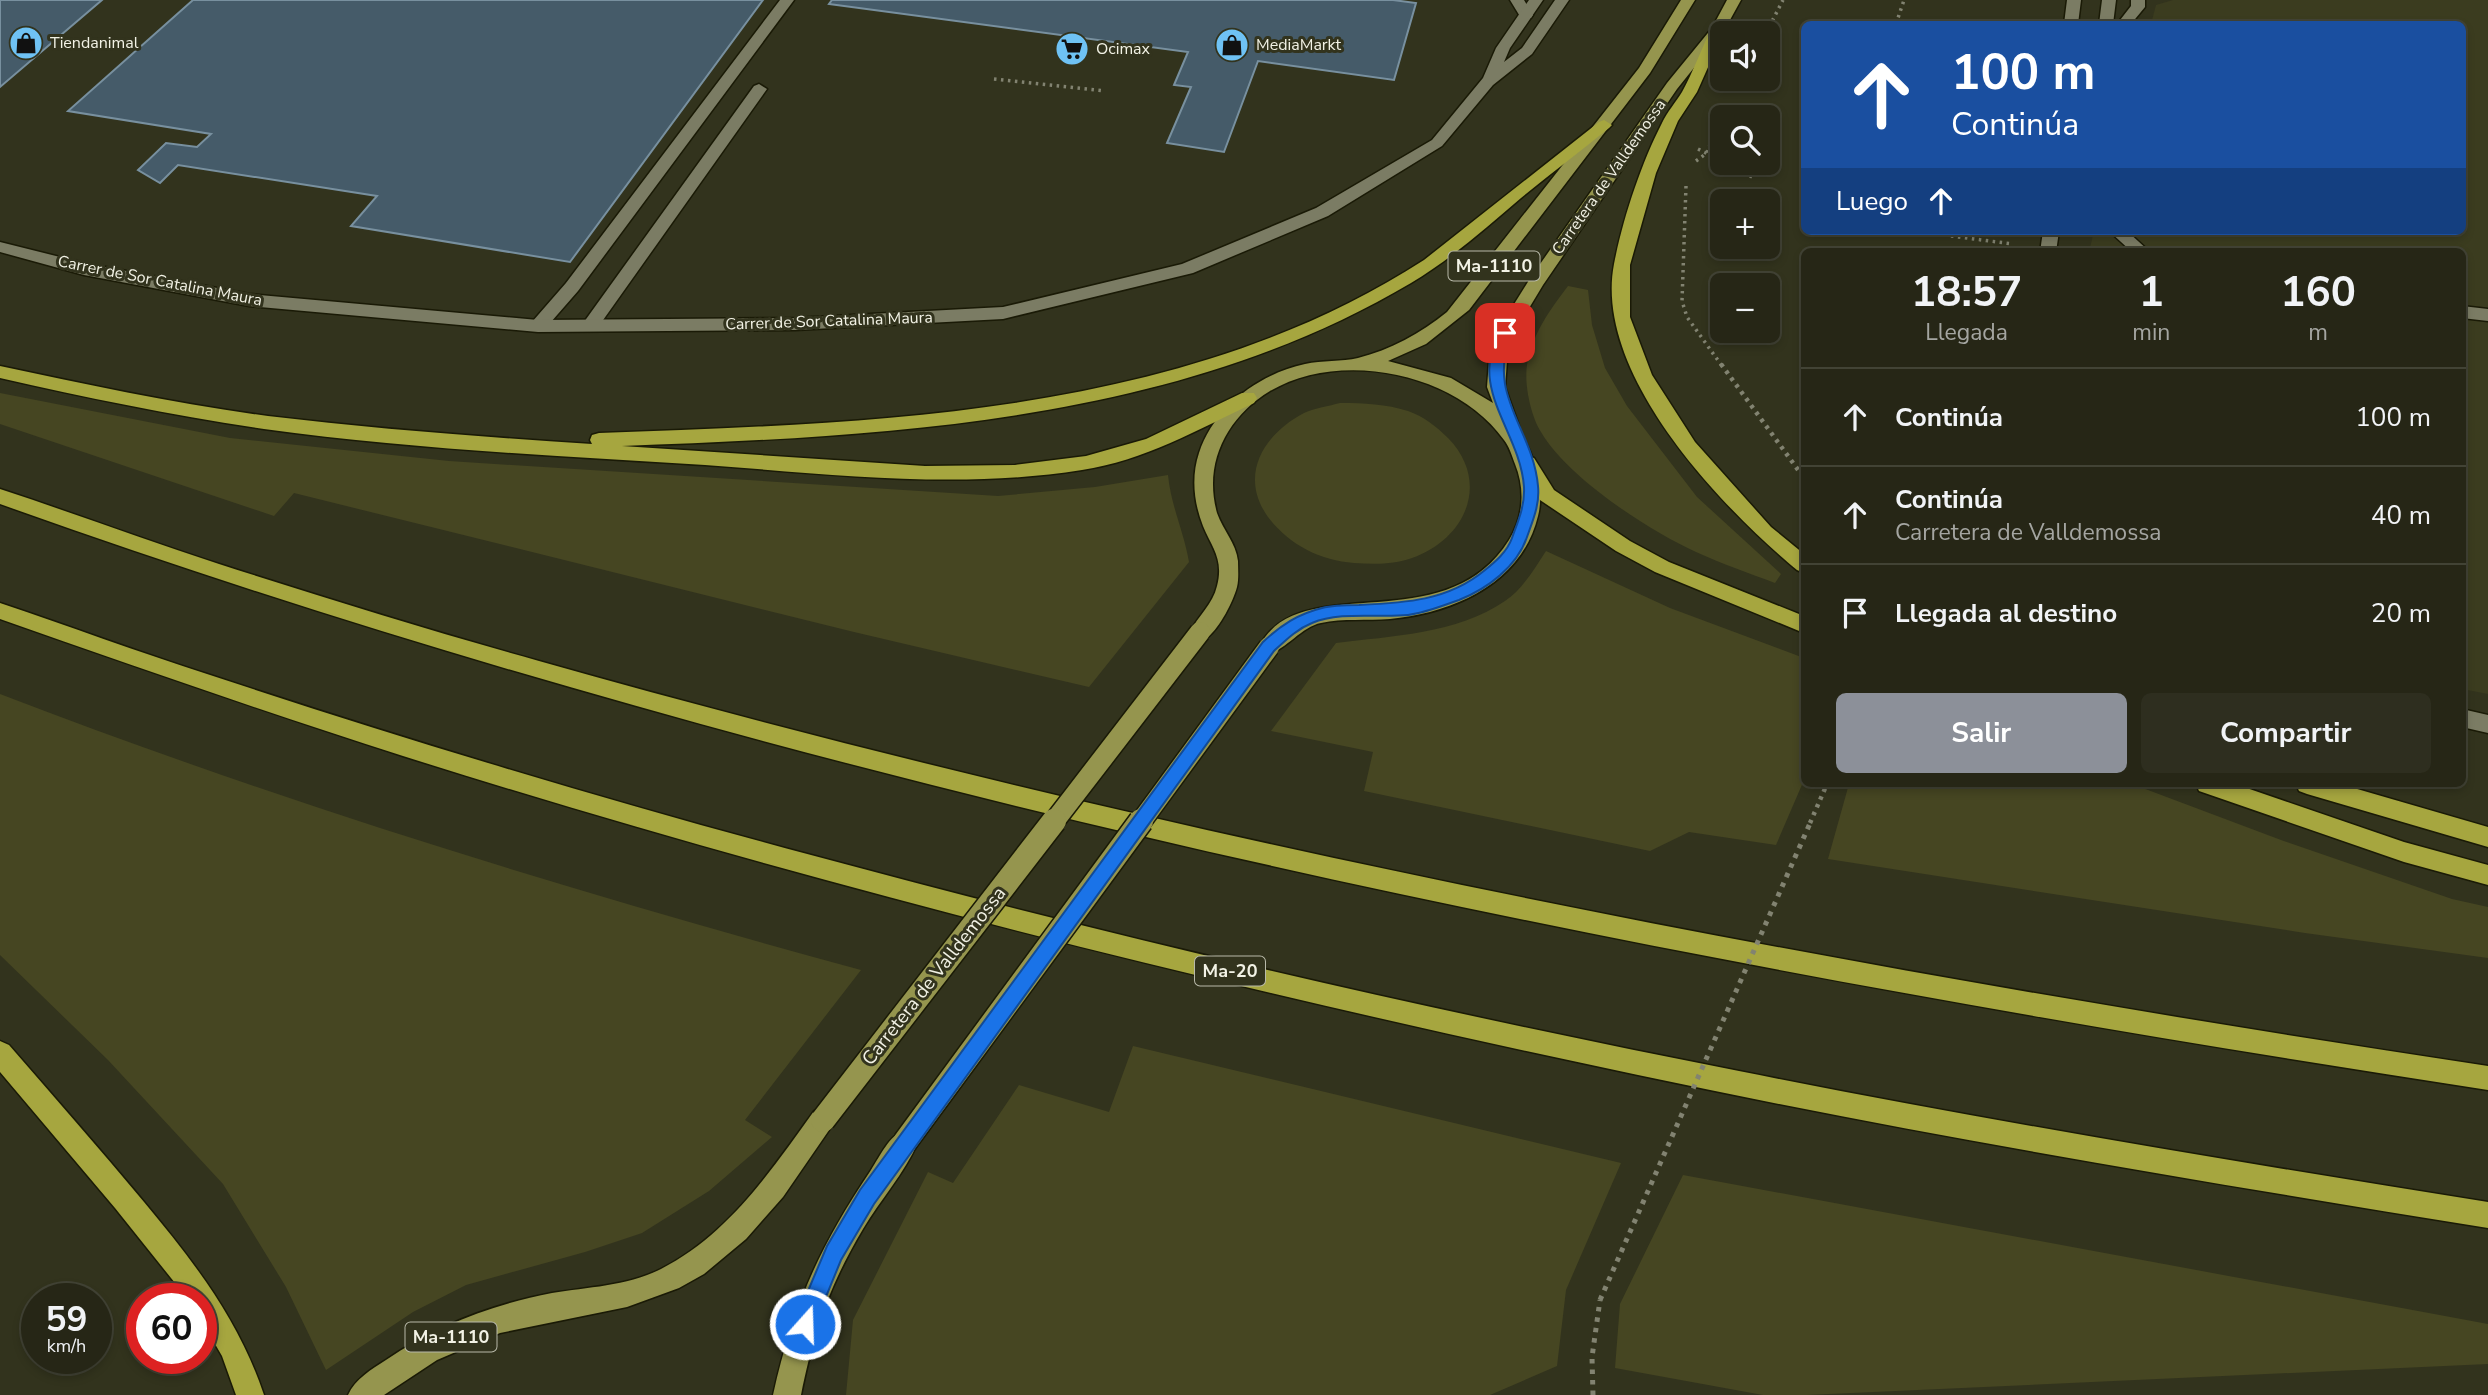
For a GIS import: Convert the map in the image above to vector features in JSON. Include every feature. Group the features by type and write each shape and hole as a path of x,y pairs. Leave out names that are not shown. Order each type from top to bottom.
{"highway":[{"path":"1710,46 1689,92 1670,121 1648,173 1622,265 1621,317 1643,376 1688,447 1764,532 1801,563"},
{"path":"496,443 712,436 873,425 1033,407 1124,389 1174,375 1318,322 1401,282 1438,259 1604,125"},
{"path":"0,372 133,401 265,422 413,439 925,473 1016,472 1086,463 1152,444 1248,397"},
{"path":"1527,463 1547,495 1623,546 1662,567 1801,624"},
{"path":"0,496 287,594 556,675 908,770 1215,845 1661,939 2162,1028 2488,1079"},
{"name":"Ma-20","path":"0,611 229,690 598,805 874,883 1150,952 1625,1060 1814,1098 2488,1215"},
{"path":"2216,787 2404,852 2488,875"},
{"path":"2316,787 2488,837"},
{"path":"0,1053 185,1273 229,1339 244,1373 250,1395"}],"main road":[{"name":"Carretera de Valldemossa","path":"1351,364 1397,352 1435,331 1463,306 1645,70 1688,0"},
{"name":"Carretera de Valldemossa","path":"1722,21 1734,0"},
{"name":"Carretera de Valldemossa","path":"1517,441 1496,387 1499,348 1505,333 1537,281 1672,86 1710,39"},
{"name":"Ma-1110","path":"788,1395 797,1346 812,1302 834,1253 867,1197 1269,647 1286,630 1308,618 1325,613 1376,612 1434,603 1483,580 1502,564 1517,546 1531,505 1527,463 1517,441 1486,407 1456,387 1399,368 1351,364 1332,365 1279,379 1248,397"},
{"name":"Carretera de Valldemossa","path":"362,1395 422,1352 465,1331 510,1315 614,1297 668,1280 692,1266 737,1232 761,1205 1200,632 1223,598 1228,583 1226,549 1215,534 1203,497 1205,459 1220,426 1248,397"}],"street":[{"path":"538,326 580,276 787,0"},
{"path":"1517,0 1526,15"},
{"path":"1488,82 1503,48 1536,0"},
{"name":"Carrer de Sor Catalina Maura","path":"0,247 84,268 249,300 538,326 795,324 1003,313 1187,269 1322,212 1437,143 1488,82 1527,51 1562,0"},
{"path":"2071,21 2074,0"},
{"path":"2106,21 2109,0"},
{"path":"2126,21 2138,7 2138,0"},
{"path":"590,326 759,89"},
{"path":"2122,235 2137,248"},
{"path":"2466,312 2488,315"},
{"path":"2466,719 2488,724"}],"path":[{"path":"1772,21 1783,0"},
{"path":"1897,21 1904,0"},
{"path":"994,79 1105,91"},
{"path":"1687,167 1707,153 1710,155"},
{"path":"1748,175 1754,178"},
{"path":"1687,180 1682,301 1687,317 1801,474"},
{"path":"1951,236 2016,245"},
{"path":"1593,1395 1592,1357 1600,1300 1826,787"}],"shaded area":[{"path":"2173,0 2488,0 2488,694 2466,690 2466,248 2090,248 2093,235 2466,235 2466,21 2152,21 2156,5"},
{"path":"1568,286 1588,290 1592,325 1605,368 1627,406 1697,497 1781,574 1775,583 1696,552 1633,516 1570,467 1541,432 1529,400 1529,354 1548,313"},
{"path":"0,393 230,438 449,461 998,496 1095,487 1168,475 1189,562 1089,687 854,632 294,493 274,516 0,424"},
{"path":"1340,403 1383,405 1414,413 1448,438 1461,455 1468,473 1470,490 1466,507 1458,523 1431,549 1412,558 1390,563 1341,562 1317,555 1295,543 1268,517 1259,501 1255,486 1260,457 1267,444 1277,432 1304,413"},
{"path":"1546,551 1670,608 1801,657 1801,787 1776,845 1689,832 1650,851 1364,791 1373,752 1271,731 1336,643 1423,632 1466,620 1505,601 1528,578"},
{"path":"0,694 212,772 427,843 643,909 861,970 745,1120 772,1137 709,1191 642,1233 466,1285 413,1312 326,1370 286,1287 223,1184 108,1060 0,955"},
{"path":"1848,787 2140,787 2281,840 2452,899 2488,907 2488,958 2305,933 1828,859"},
{"path":"1133,1046 1621,1163 1566,1290 1557,1366 1490,1395 846,1395 853,1320 928,1172 953,1183 1019,1085 1109,1112"},
{"path":"1683,1175 2488,1324 2488,1364 1807,1395 1763,1395 1615,1368 1620,1304"}],"building":[{"name":"Tiendanimal","path":"0,0 102,0 0,87"},
{"path":"193,0 763,0 570,262 351,226 377,196 178,165 160,183 138,170 166,143 197,147 211,134 68,111"},
{"path":"832,0 1393,0 1416,3 1394,80 1258,61 1224,152 1167,143 1191,87 1174,85 1188,52 829,4"}],"place":[{"name":"Tiendanimal","path":"26,43"},
{"name":"MediaMarkt","path":"1232,45"},
{"name":"Ocimax","path":"1072,49"}],"route":[{"path":"805,1324 834,1253 867,1197 1269,647 1286,630 1308,618 1325,613 1408,608 1434,603 1461,593 1483,580 1502,564 1517,546 1531,505 1531,486 1527,463 1499,400 1496,387 1496,362 1505,333"}]}
